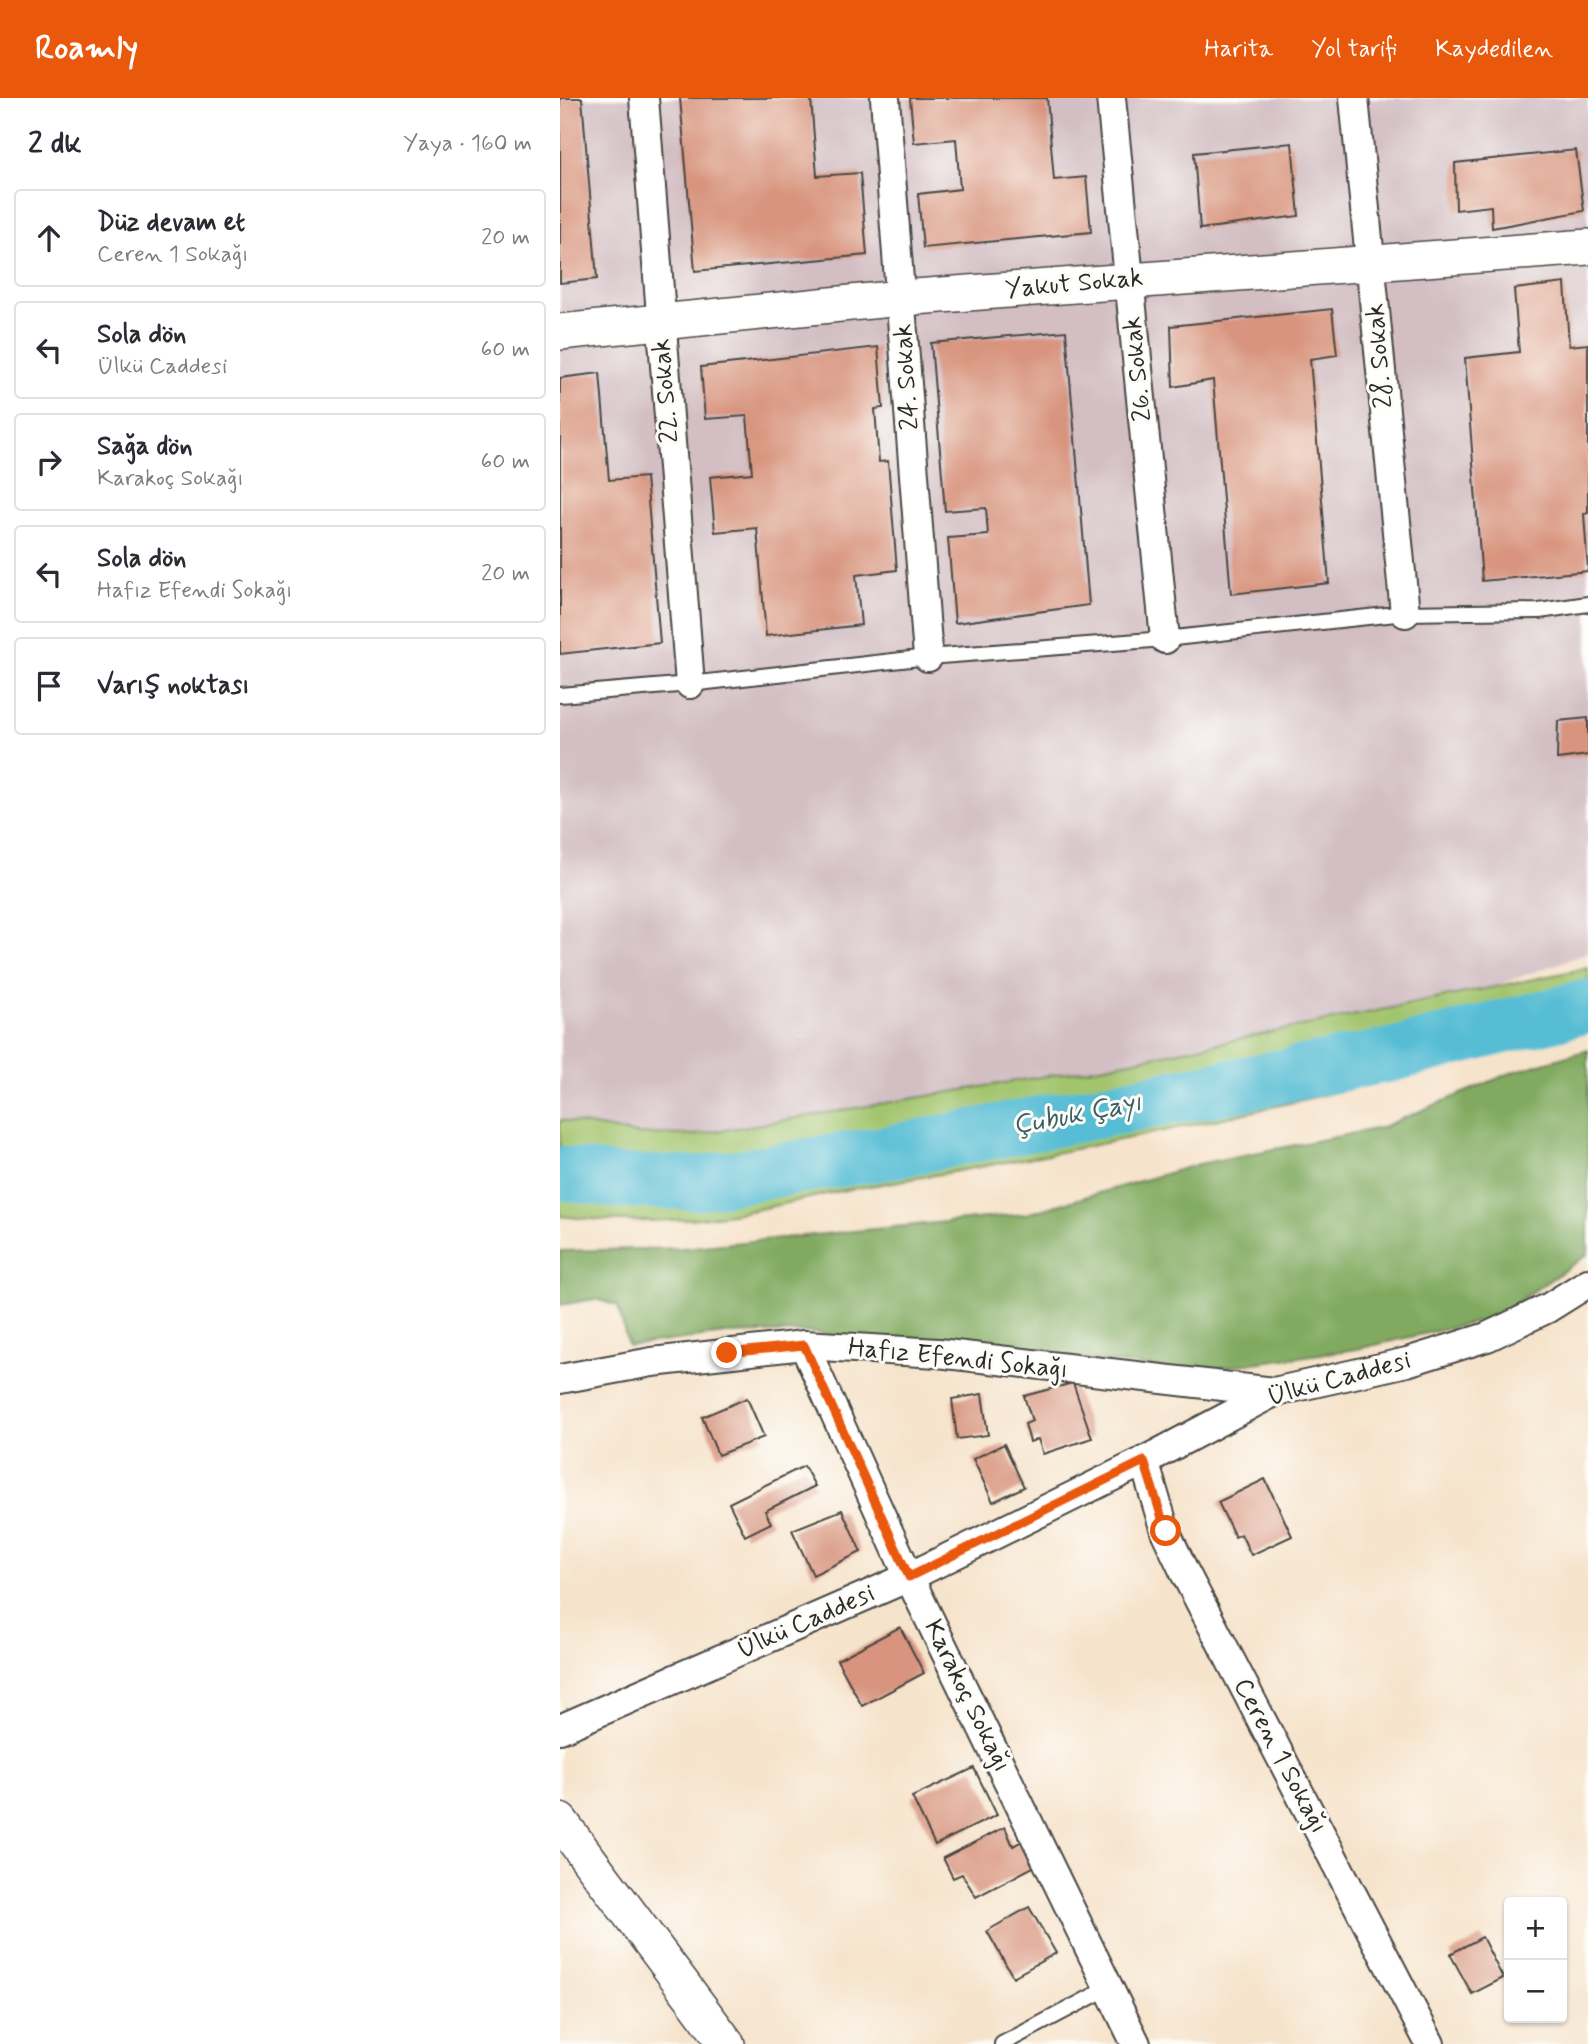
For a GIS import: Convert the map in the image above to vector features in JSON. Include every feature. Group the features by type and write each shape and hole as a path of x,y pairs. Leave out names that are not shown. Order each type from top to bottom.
{"street":[{"name":"22. Sokak","path":"644,98 690,684"},
{"name":"24. Sokak","path":"885,98 928,657"},
{"name":"26. Sokak","path":"1111,98 1164,639"},
{"name":"28. Sokak","path":"1354,98 1405,613"},
{"name":"Yakut Sokak","path":"560,332 901,298 1588,247"},
{"name":"Ülkü Caddesi","path":"560,1729 909,1577 1144,1461 1274,1392 1407,1362 1486,1337 1548,1308 1588,1283"},
{"name":"Hafız Efendi Sokağı","path":"560,1379 652,1362 804,1345 938,1353 1274,1392"},
{"name":"Karakoç Sokağı","path":"804,1345 909,1577 1136,2044"},
{"name":"Ceren 1 Sokağı","path":"1144,1461 1162,1521 1184,1571 1430,2044"},
{"path":"560,1821 727,2044"}],"lane":[{"path":"560,695 690,684 928,657 1164,639 1405,613 1539,611 1588,604"},
{"path":"1002,2044 1108,1989"}],"shaded area":[{"path":"560,98 1588,98 1588,953 1401,1019 697,1151 560,1136"}],"green space":[{"path":"1588,968 1588,1027 1341,1091 1137,1136 742,1212 683,1220 642,1221 560,1216 560,1120 637,1134 695,1135 1106,1066"},
{"path":"1588,1050 1588,1254 1494,1318 1357,1349 1195,1371 806,1332 726,1334 628,1346 618,1306 595,1299 560,1305 560,1251 682,1248 1026,1214 1199,1164 1380,1128 1513,1072"}],"building":[{"path":"560,98 582,98 597,279 560,283"},
{"path":"680,98 811,98 817,176 860,173 867,255 695,271"},
{"path":"910,98 1047,98 1054,180 1086,177 1091,232 923,248 918,194 960,189 956,139 914,143"},
{"path":"1292,143 1299,216 1200,229 1194,153"},
{"path":"1576,150 1584,211 1492,228 1491,206 1456,210 1455,163"},
{"path":"1565,283 1569,346 1588,344 1588,513 1584,514 1588,571 1482,581 1465,358 1519,352 1514,289"},
{"path":"1332,309 1337,355 1310,359 1329,583 1231,594 1213,380 1173,387 1171,326"},
{"path":"1066,331 1089,605 955,623 948,538 988,535 986,508 945,511 931,343"},
{"path":"878,347 883,408 875,409 879,462 888,461 897,570 856,575 861,625 766,636 757,528 715,532 710,477 752,473 747,416 705,419 701,367"},
{"path":"600,373 609,480 646,477 660,643 560,654 560,378"},
{"path":"1588,718 1588,755 1557,759 1558,721"},
{"path":"1073,1383 1092,1438 1043,1454 1038,1439 1030,1442 1025,1424 1032,1421 1024,1396"},
{"path":"982,1394 988,1435 957,1439 952,1399"},
{"path":"747,1398 764,1437 718,1455 702,1417"},
{"path":"1004,1444 1024,1487 993,1502 973,1459"},
{"path":"804,1466 815,1486 765,1511 771,1523 745,1536 729,1503"},
{"path":"1265,1479 1292,1536 1251,1555 1241,1534 1235,1537 1218,1502"},
{"path":"842,1510 861,1552 813,1575 792,1530"},
{"path":"900,1627 924,1673 862,1706 837,1660"},
{"path":"974,1768 997,1815 935,1845 912,1797"},
{"path":"1005,1827 1013,1846 1024,1840 1037,1865 976,1897 962,1874 953,1878 943,1858"},
{"path":"1029,1907 1056,1953 1013,1977 987,1931"},
{"path":"1482,1937 1503,1978 1472,1994 1450,1954"}],"waterway":[{"name":"Çubuk Çayı","path":"560,1173 614,1181 696,1183 879,1154 1391,1055 1588,1006"}],"route":[{"path":"727,1353 804,1345 909,1577 1144,1461 1166,1531"}]}
